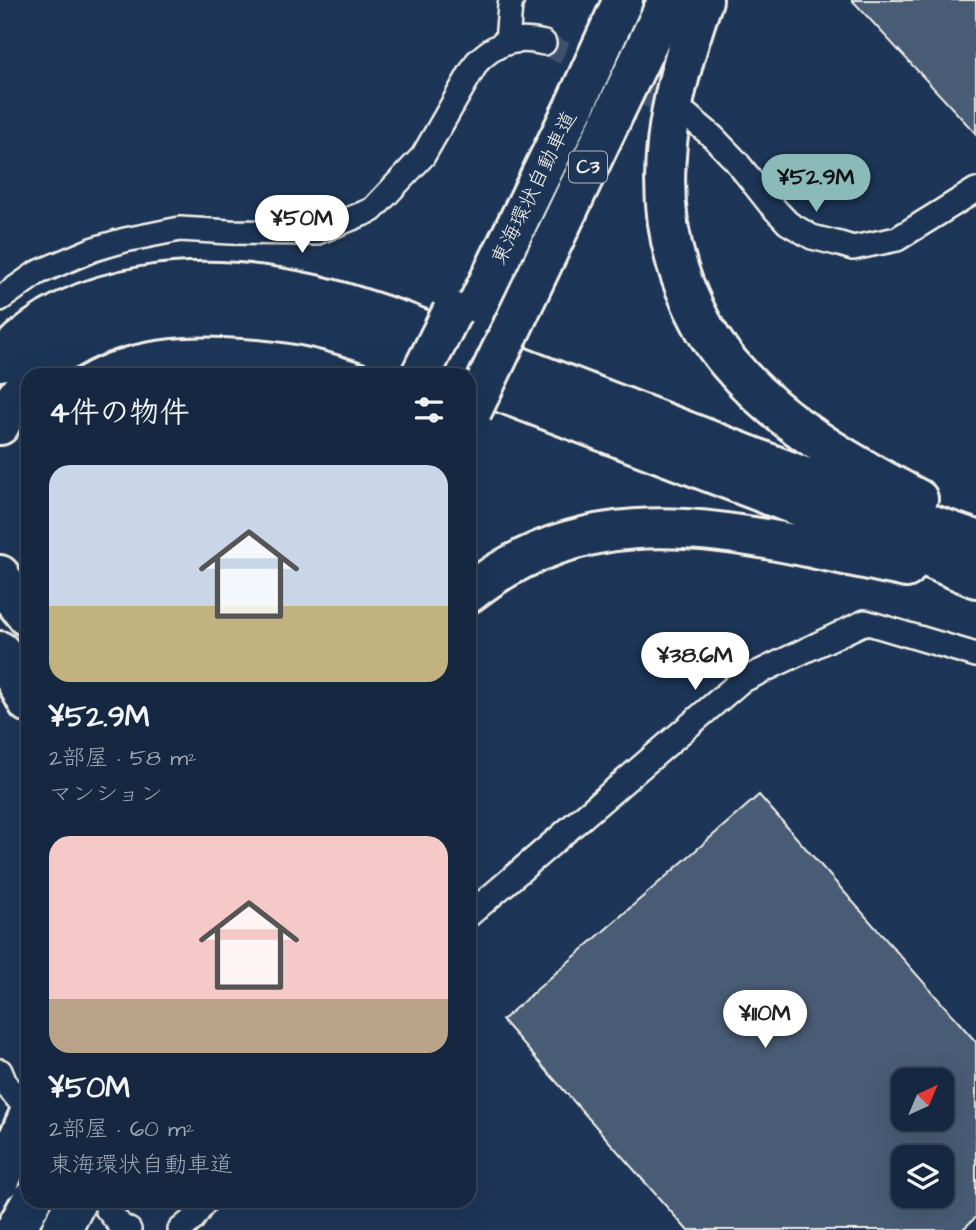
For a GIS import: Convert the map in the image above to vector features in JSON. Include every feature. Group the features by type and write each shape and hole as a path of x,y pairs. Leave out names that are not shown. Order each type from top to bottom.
{"highway":[{"name":"東海環状自動車道","path":"446,368 461,316 574,107 621,0"},
{"name":"東海環状自動車道","path":"476,392 509,334 668,0"},
{"path":"703,0 677,81 665,160 664,197 669,232 678,270 691,303 707,333 728,363 780,413 849,460 976,529"},
{"path":"0,361 26,335 50,318 113,292 149,285 225,282 310,294 357,306 402,322 877,505 976,540"},
{"path":"41,368 75,344 107,330 142,321 218,316 302,324 379,346 438,368"},
{"path":"425,368 461,316"},
{"path":"0,425 8,408 21,391"},
{"path":"476,405 886,540 976,578"},
{"path":"476,587 544,548 607,531 644,528 715,531 773,540 976,585"},
{"path":"0,575 10,595 21,608"},
{"path":"0,651 21,690"},
{"path":"0,1180 21,1134"},
{"path":"15,1230 27,1208"},
{"path":"61,1230 73,1208"}],"main road":[{"path":"0,1145 21,1171"},
{"path":"0,1195 28,1230"},
{"path":"51,1208 68,1230"}],"street":[{"path":"508,41 512,0"},
{"path":"0,299 37,273 93,249 125,240 180,229 315,233 372,210 423,156 477,62 487,52 508,41 529,39 544,43"},
{"path":"687,116 712,136 736,161 788,223 812,237 853,248 897,239 976,190"},
{"path":"476,909 741,681 865,622 976,655"},
{"path":"0,1071 5,1083 21,1102"},
{"path":"106,1208 121,1226 128,1230"},
{"path":"180,1230 200,1208"}],"building":[{"path":"852,0 976,0 976,134"},
{"path":"759,795 976,1042 976,1217 962,1230 687,1230 502,1020"}],"tunnel":[{"path":"544,43 681,112"}]}
